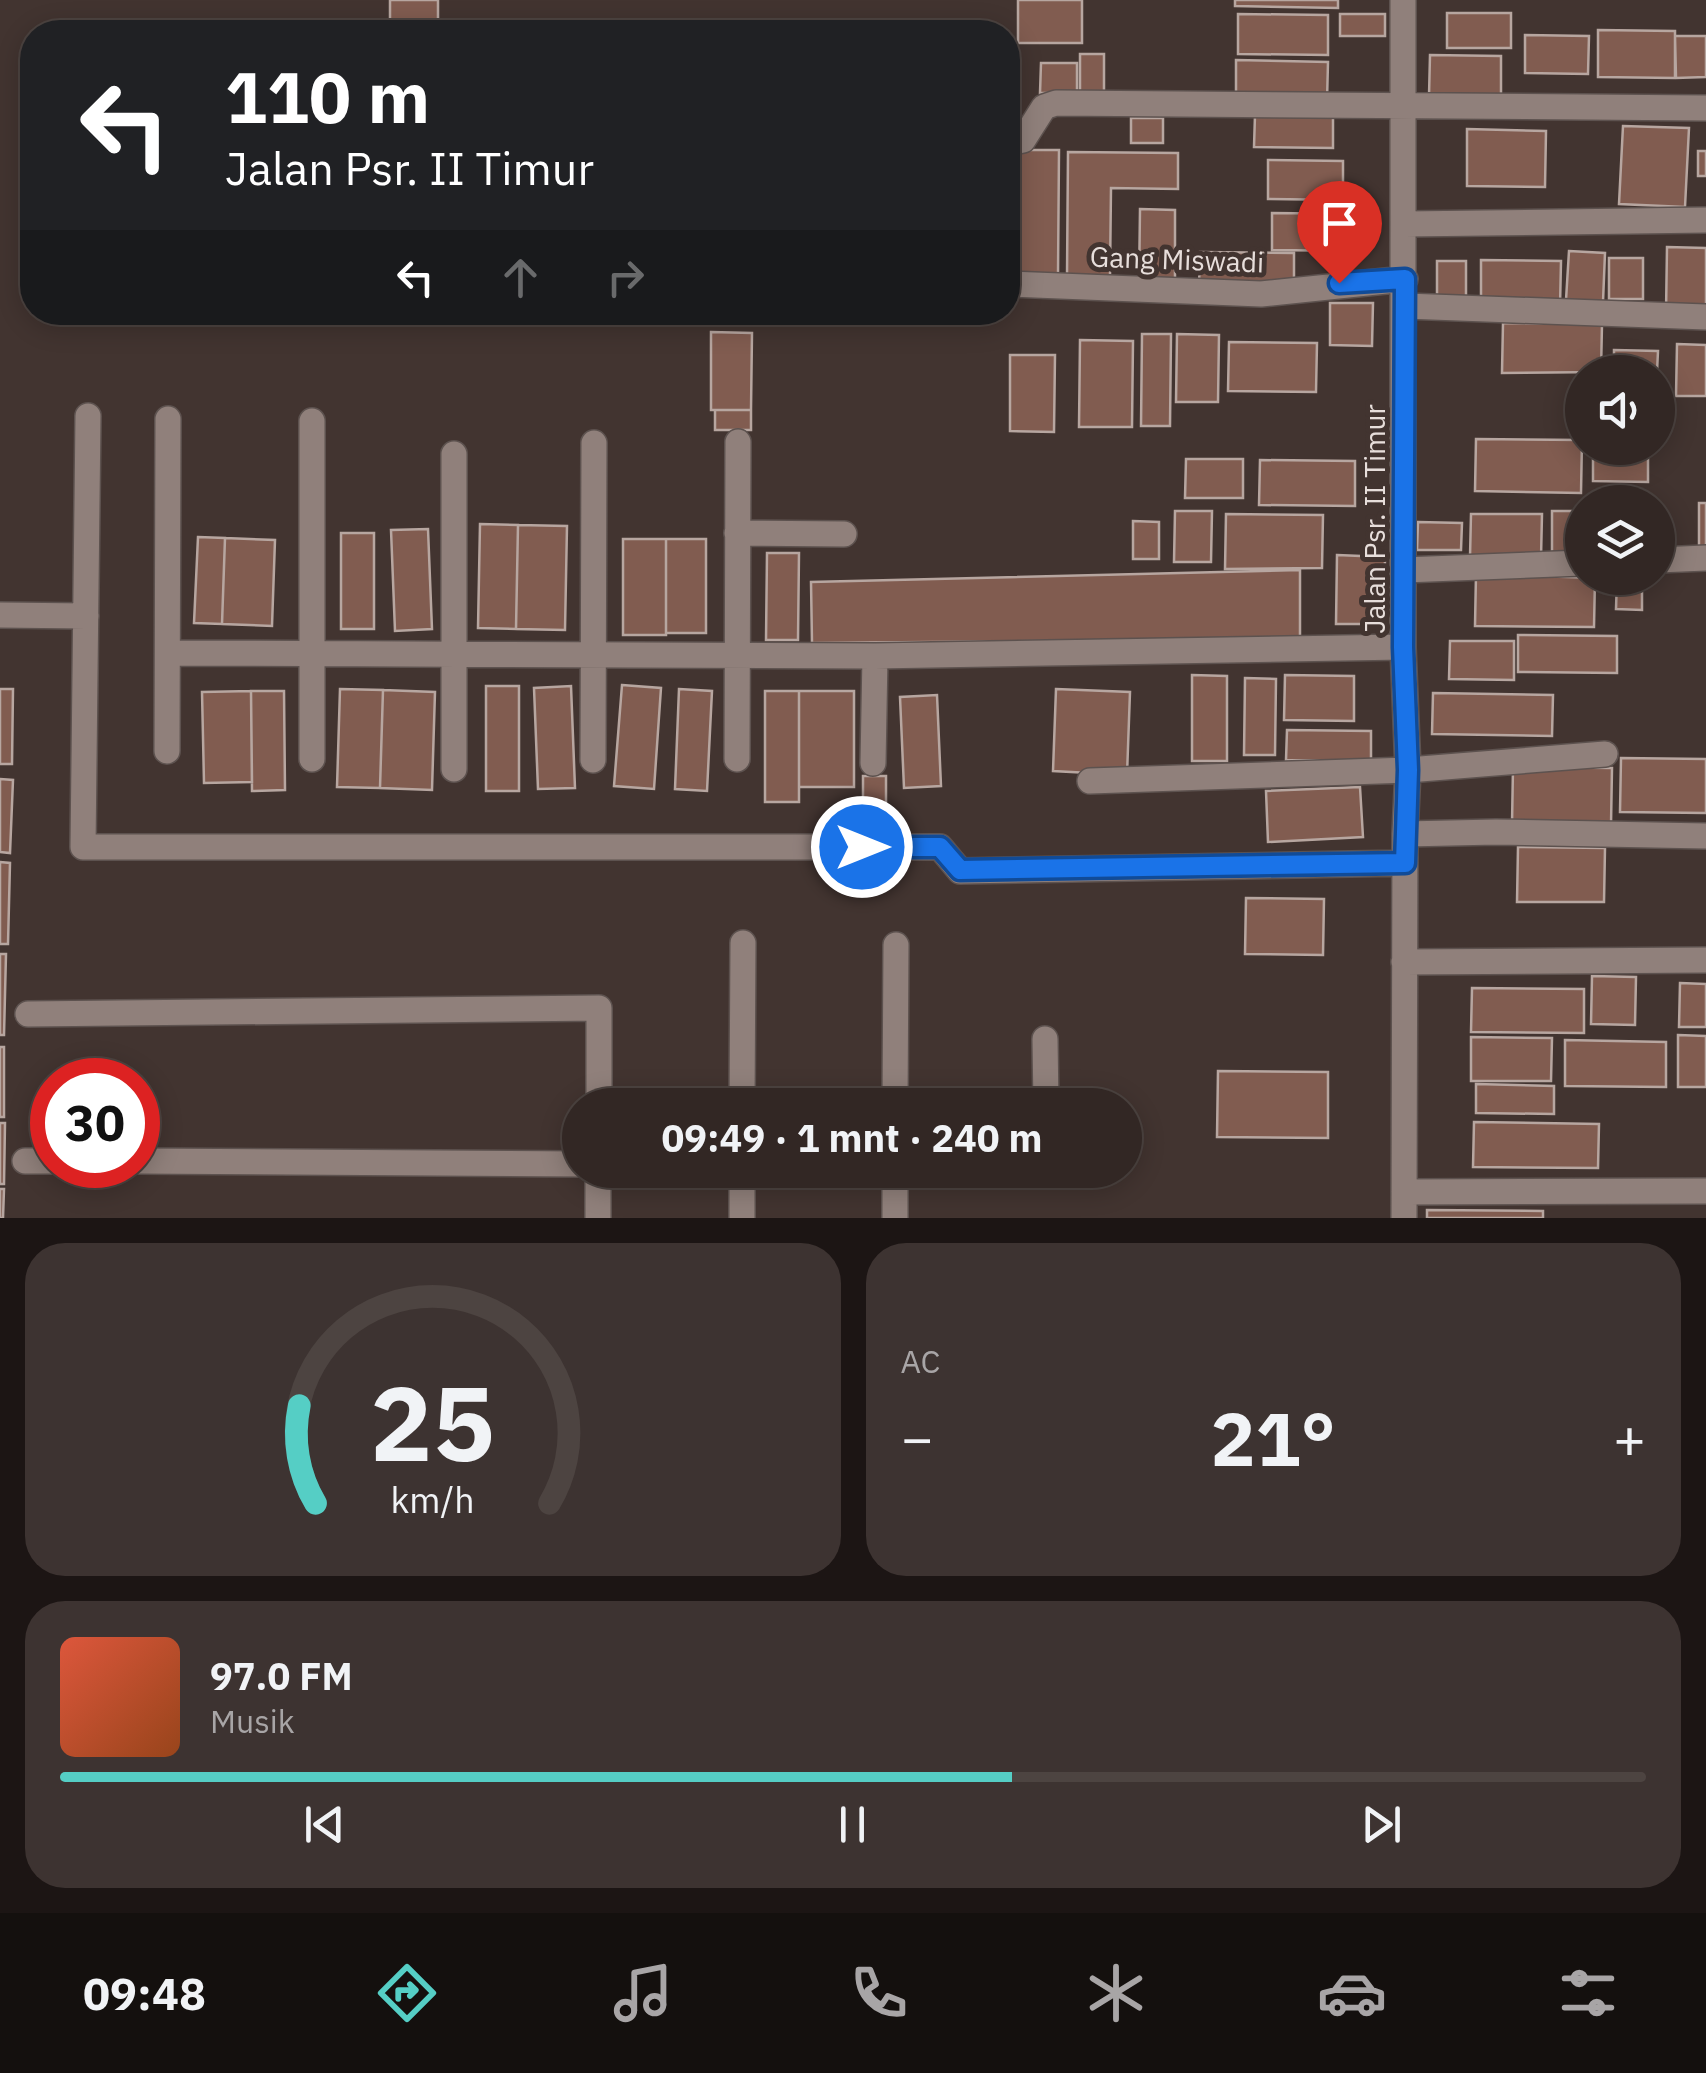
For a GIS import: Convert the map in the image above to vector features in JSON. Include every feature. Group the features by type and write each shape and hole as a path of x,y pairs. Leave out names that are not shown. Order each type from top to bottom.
{"street":[{"name":"Jalan Psr. II Timur","path":"1403,0 1403,647 1408,770 1404,1205"},
{"path":"1020,141 1044,107 1056,103 1706,108"},
{"path":"1405,224 1706,220"},
{"name":"Gang Miswadi","path":"1020,284 1260,294 1405,279"},
{"path":"1405,306 1706,317"},
{"path":"88,416 84,847 940,847 960,870 1405,863"},
{"path":"167,752 168,419"},
{"path":"312,421 312,759"},
{"path":"737,759 738,442"},
{"path":"593,760 594,443"},
{"path":"454,454 454,769"},
{"path":"738,532 844,534"},
{"path":"1675,559 1706,558"},
{"path":"1404,570 1565,564"},
{"path":"0,615 86,616"},
{"path":"168,653 875,656 1403,647"},
{"path":"873,762 875,656"},
{"path":"1090,781 1408,770 1605,754"},
{"path":"1405,834 1706,836"},
{"path":"742,1088 743,943"},
{"path":"896,945 896,1088"},
{"path":"1404,962 1706,960"},
{"path":"28,1014 599,1008 598,1088"},
{"path":"1045,1039 1046,1088"},
{"path":"25,1161 30,1161"},
{"path":"160,1162 562,1164"},
{"path":"598,1188 598,1218"},
{"path":"742,1188 742,1218"},
{"path":"894,1218 895,1188"},
{"path":"1404,1205 1706,1192"}],"building":[{"path":"390,0 438,0 438,20 390,20"},
{"path":"1018,0 1082,0 1082,43 1020,43"},
{"path":"1235,0 1338,0 1338,8 1235,6"},
{"path":"1447,13 1511,13 1511,48 1447,48"},
{"path":"1238,14 1328,15 1328,55 1238,54"},
{"path":"1340,14 1385,14 1385,36 1340,36"},
{"path":"1598,30 1675,31 1675,78 1598,77"},
{"path":"1525,35 1589,36 1588,74 1525,73"},
{"path":"1675,36 1706,36 1706,77 1676,78"},
{"path":"1080,54 1104,54 1104,92 1080,92"},
{"path":"1430,55 1501,56 1501,96 1429,96"},
{"path":"1236,60 1328,62 1327,101 1236,100"},
{"path":"1041,63 1077,63 1077,93 1040,93"},
{"path":"1255,115 1333,116 1333,148 1254,147"},
{"path":"1131,118 1163,118 1163,143 1131,143"},
{"path":"1623,126 1689,128 1685,207 1619,204"},
{"path":"1467,129 1546,131 1545,187 1467,186"},
{"path":"1020,150 1059,150 1058,276 1020,276"},
{"path":"1698,151 1706,151 1706,176 1698,176"},
{"path":"1068,152 1178,153 1178,189 1111,188 1110,276 1067,276"},
{"path":"1268,160 1343,161 1343,200 1268,199"},
{"path":"1140,209 1175,210 1175,286 1139,286"},
{"path":"1272,213 1360,214 1359,251 1272,250"},
{"path":"1667,247 1706,248 1706,314 1666,313"},
{"path":"1569,251 1605,253 1603,302 1566,300"},
{"path":"1200,252 1294,253 1294,288 1199,286"},
{"path":"1609,258 1643,258 1643,299 1609,299"},
{"path":"1481,260 1561,261 1560,307 1481,305"},
{"path":"1437,261 1466,261 1466,305 1437,304"},
{"path":"1330,303 1373,303 1372,346 1330,345"},
{"path":"1503,323 1602,324 1601,355 1565,355 1565,372 1502,373"},
{"path":"711,332 752,333 751,410 711,410"},
{"path":"1142,334 1171,334 1170,426 1141,426"},
{"path":"1177,334 1219,335 1218,402 1176,402"},
{"path":"1080,340 1133,341 1132,427 1079,427"},
{"path":"1229,342 1317,343 1316,392 1228,391"},
{"path":"1677,344 1706,345 1706,396 1676,396"},
{"path":"1614,350 1658,351 1658,355 1614,355"},
{"path":"1010,355 1055,355 1054,432 1010,431"},
{"path":"715,410 751,410 751,430 715,430"},
{"path":"1476,439 1565,440 1565,465 1582,465 1581,485 1565,485 1565,493 1475,491"},
{"path":"1186,459 1243,459 1243,498 1185,498"},
{"path":"1260,460 1355,461 1355,506 1259,505"},
{"path":"1593,465 1648,465 1648,482 1593,481"},
{"path":"1699,503 1706,503 1706,555 1699,555"},
{"path":"1175,511 1212,511 1211,562 1174,562"},
{"path":"1552,511 1565,511 1565,553 1552,553"},
{"path":"1226,514 1323,515 1322,568 1225,569"},
{"path":"1471,514 1542,514 1541,558 1470,557"},
{"path":"1133,521 1159,522 1159,559 1133,559"},
{"path":"1418,522 1462,523 1461,550 1417,550"},
{"path":"480,524 518,525 516,629 478,628"},
{"path":"518,525 567,526 565,630 516,629"},
{"path":"428,529 432,629 395,631 391,530"},
{"path":"341,533 374,533 374,629 341,629"},
{"path":"198,537 225,538 222,624 194,623"},
{"path":"225,538 275,540 272,626 222,624"},
{"path":"623,539 666,539 666,635 623,635"},
{"path":"666,539 706,539 706,633 666,633"},
{"path":"767,553 799,553 798,640 766,640"},
{"path":"1337,555 1385,557 1384,624 1336,624"},
{"path":"1300,570 1300,639 812,643 811,582"},
{"path":"1476,574 1565,577 1565,595 1595,595 1594,627 1475,626"},
{"path":"1616,595 1642,595 1642,610 1616,609"},
{"path":"1518,635 1617,636 1617,673 1518,672"},
{"path":"1450,641 1514,641 1514,680 1449,679"},
{"path":"1192,675 1227,676 1227,761 1192,761"},
{"path":"1285,675 1354,676 1354,721 1284,720"},
{"path":"1245,678 1276,679 1275,755 1244,755"},
{"path":"622,685 661,688 654,789 614,786"},
{"path":"486,686 519,686 519,791 486,791"},
{"path":"571,686 575,788 538,789 534,688"},
{"path":"0,689 13,689 12,764 0,764"},
{"path":"340,689 383,690 380,788 337,787"},
{"path":"679,689 712,691 707,791 675,789"},
{"path":"1056,689 1130,692 1127,775 1053,771"},
{"path":"383,690 435,692 432,790 380,788"},
{"path":"251,691 252,782 204,783 202,692"},
{"path":"251,691 284,691 285,790 252,791"},
{"path":"765,691 799,691 799,802 765,802"},
{"path":"799,691 854,691 854,787 799,787"},
{"path":"1433,693 1553,695 1552,736 1432,734"},
{"path":"937,695 941,786 904,788 900,697"},
{"path":"1287,730 1371,731 1371,761 1286,760"},
{"path":"1621,758 1706,759 1706,813 1620,812"},
{"path":"1513,767 1612,768 1611,825 1512,824"},
{"path":"863,776 886,776 886,805 863,805"},
{"path":"0,779 13,780 10,853 0,852"},
{"path":"1360,787 1363,837 1268,842 1266,791"},
{"path":"1518,847 1605,848 1604,902 1517,902"},
{"path":"0,862 10,863 8,944 0,944"},
{"path":"1246,898 1324,899 1323,955 1245,954"},
{"path":"0,954 6,954 4,1035 0,1035"},
{"path":"1592,976 1636,977 1635,1025 1591,1024"},
{"path":"1680,983 1706,984 1706,1027 1679,1027"},
{"path":"1472,988 1584,989 1584,1033 1471,1032"},
{"path":"1678,1035 1706,1036 1706,1087 1678,1087"},
{"path":"1471,1037 1552,1038 1551,1081 1471,1081"},
{"path":"1565,1040 1666,1042 1666,1087 1565,1086"},
{"path":"0,1047 4,1047 4,1117 0,1117"},
{"path":"1218,1071 1328,1072 1328,1138 1217,1137"},
{"path":"1476,1084 1554,1086 1554,1114 1476,1113"},
{"path":"1474,1122 1599,1124 1598,1168 1473,1167"},
{"path":"0,1123 5,1123 4,1184 0,1184"},
{"path":"0,1189 4,1189 3,1218 0,1218"},
{"path":"1427,1210 1543,1211 1543,1218 1427,1218"}],"route":[{"path":"862,847 940,847 960,870 1405,863 1405,279 1339,283"}]}
